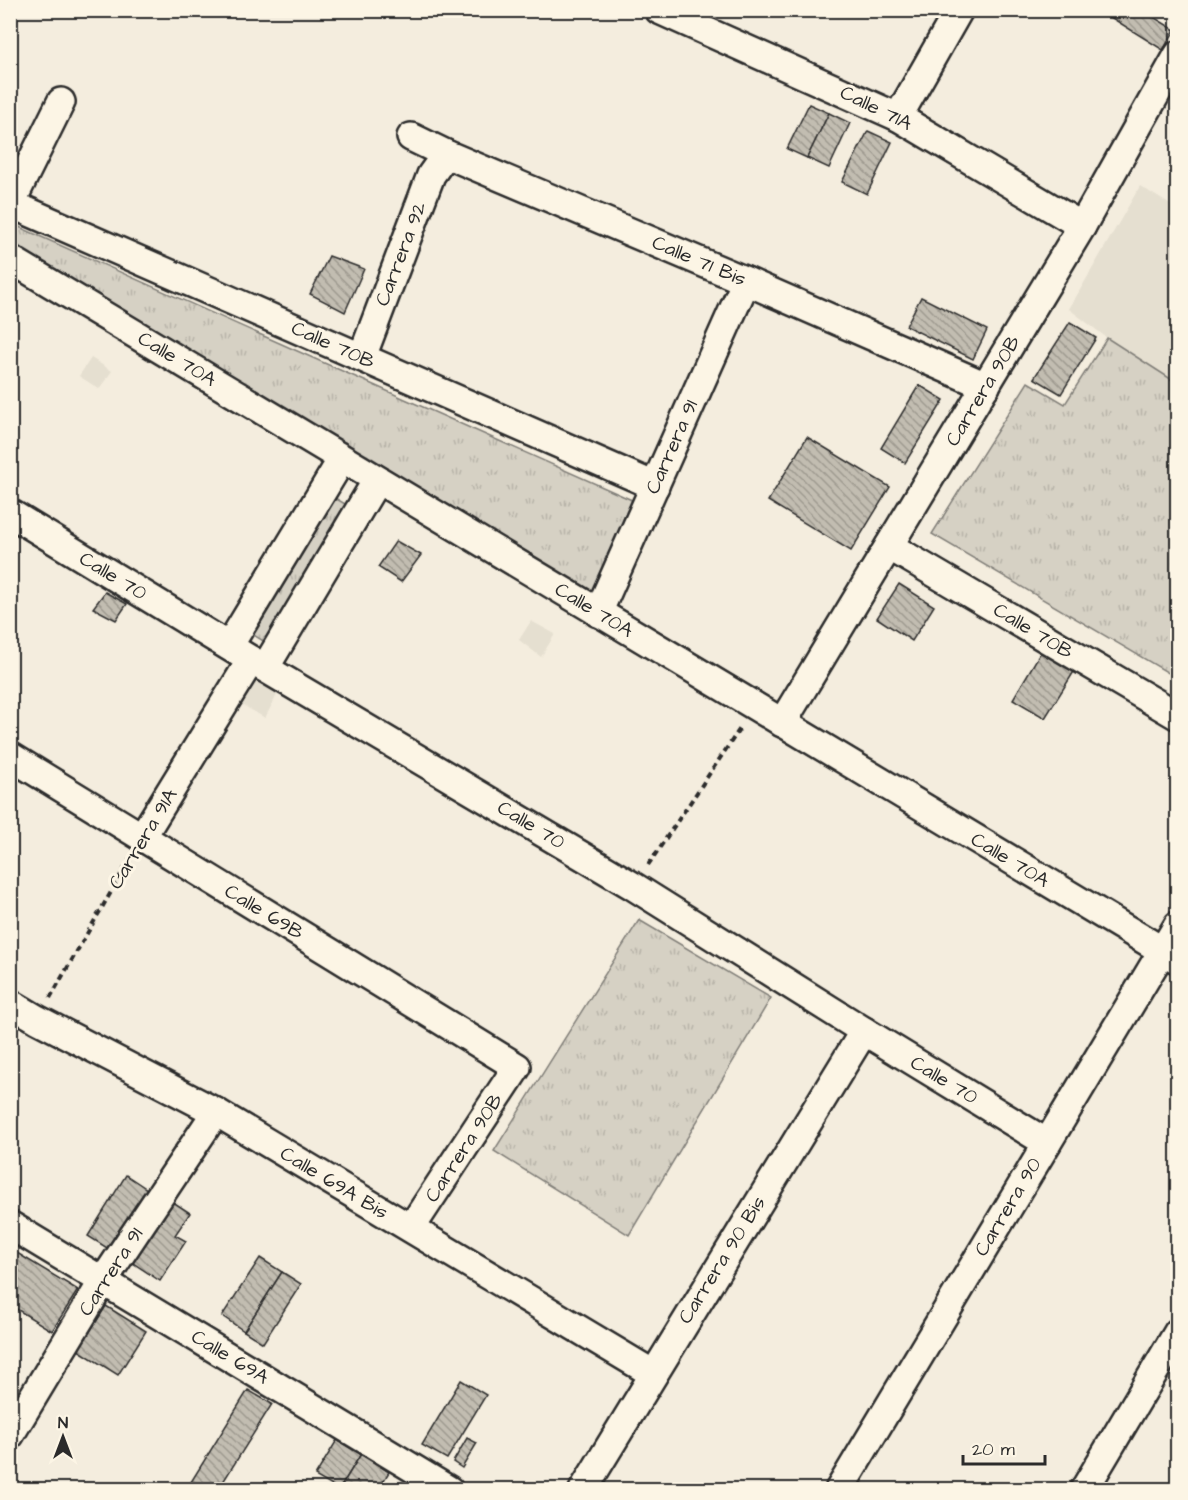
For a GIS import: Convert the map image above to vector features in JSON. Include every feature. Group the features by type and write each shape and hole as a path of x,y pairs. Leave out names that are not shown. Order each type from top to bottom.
{"street":[{"name":"Calle 71A","path":"659,10 711,21 898,117 1082,226"},
{"path":"898,117 959,10"},
{"name":"Carrera 90B","path":"782,723 1082,226 1178,55"},
{"path":"11,205 61,102"},
{"name":"Calle 71 Bis","path":"411,136 446,154 986,386"},
{"name":"Carrera 92","path":"362,357 430,176 446,154"},
{"name":"Calle 70B","path":"11,205 655,486"},
{"name":"Calle 70A","path":"10,259 1170,955"},
{"name":"Carrera 91","path":"598,612 746,281"},
{"name":"Carrera 91A","path":"248,658 342,459"},
{"name":"Carrera 91A","path":"142,837 248,658 377,480"},
{"name":"Calle 70","path":"10,513 248,658 633,886 1047,1143"},
{"name":"Calle 70B","path":"890,546 1178,716"},
{"name":"Calle 69B","path":"10,756 517,1067"},
{"name":"Carrera 90","path":"839,1490 1047,1143 1170,955 1178,926"},
{"name":"Calle 69A Bis","path":"10,1003 216,1112 652,1374"},
{"name":"Carrera 90 Bis","path":"583,1490 864,1031"},
{"name":"Carrera 90B","path":"411,1228 517,1067"},
{"name":"Carrera 91","path":"10,1435 103,1281 216,1112"},
{"name":"Calle 69A","path":"10,1225 103,1281 414,1481 449,1490"},
{"path":"1084,1490 1178,1332"}],"path":[{"path":"633,886 755,706"},
{"name":"Carrera 91A","path":"38,1019 142,837"}],"shaded area":[{"path":"1140,186 1177,209 1177,383 1107,338 1069,309"},
{"path":"91,358 112,371 99,389 79,376"},
{"path":"531,621 555,634 541,657 519,640"},
{"path":"252,679 278,693 265,718 239,703"}],"green space":[{"path":"19,227 634,501 593,596 12,244"},
{"path":"1107,338 1177,383 1177,678 932,534 1028,382 1065,404"},
{"path":"328,494 352,508 268,644 244,629"},
{"path":"639,920 771,998 629,1235 494,1151"}],"building":[{"path":"1099,10 1142,10 1175,30 1163,50"},
{"path":"809,104 829,113 807,158 787,149"},
{"path":"829,113 850,123 829,168 807,158"},
{"path":"868,131 892,142 867,194 842,182"},
{"path":"329,256 364,269 345,312 310,294"},
{"path":"921,297 987,330 973,359 906,326"},
{"path":"1070,322 1096,338 1061,394 1034,378"},
{"path":"919,385 944,400 905,463 881,448"},
{"path":"807,437 890,487 851,551 768,501"},
{"path":"396,541 421,555 401,582 378,567"},
{"path":"899,584 934,606 912,641 877,618"},
{"path":"105,592 127,604 116,620 93,608"},
{"path":"1042,650 1075,670 1045,718 1013,699"},
{"path":"126,1175 153,1193 115,1253 88,1236"},
{"path":"167,1198 190,1213 175,1235 186,1241 160,1281 127,1259"},
{"path":"17,1253 78,1290 52,1331 10,1305 10,1263"},
{"path":"260,1258 282,1272 244,1331 222,1316"},
{"path":"282,1272 301,1284 263,1343 244,1331"},
{"path":"106,1306 146,1331 118,1375 78,1350"},
{"path":"461,1380 486,1395 447,1459 422,1445"},
{"path":"248,1390 272,1404 218,1490 186,1490"},
{"path":"467,1438 477,1443 462,1468 453,1462"},
{"path":"337,1440 361,1454 339,1490 315,1476"},
{"path":"361,1454 389,1472 378,1490 339,1490"}]}
